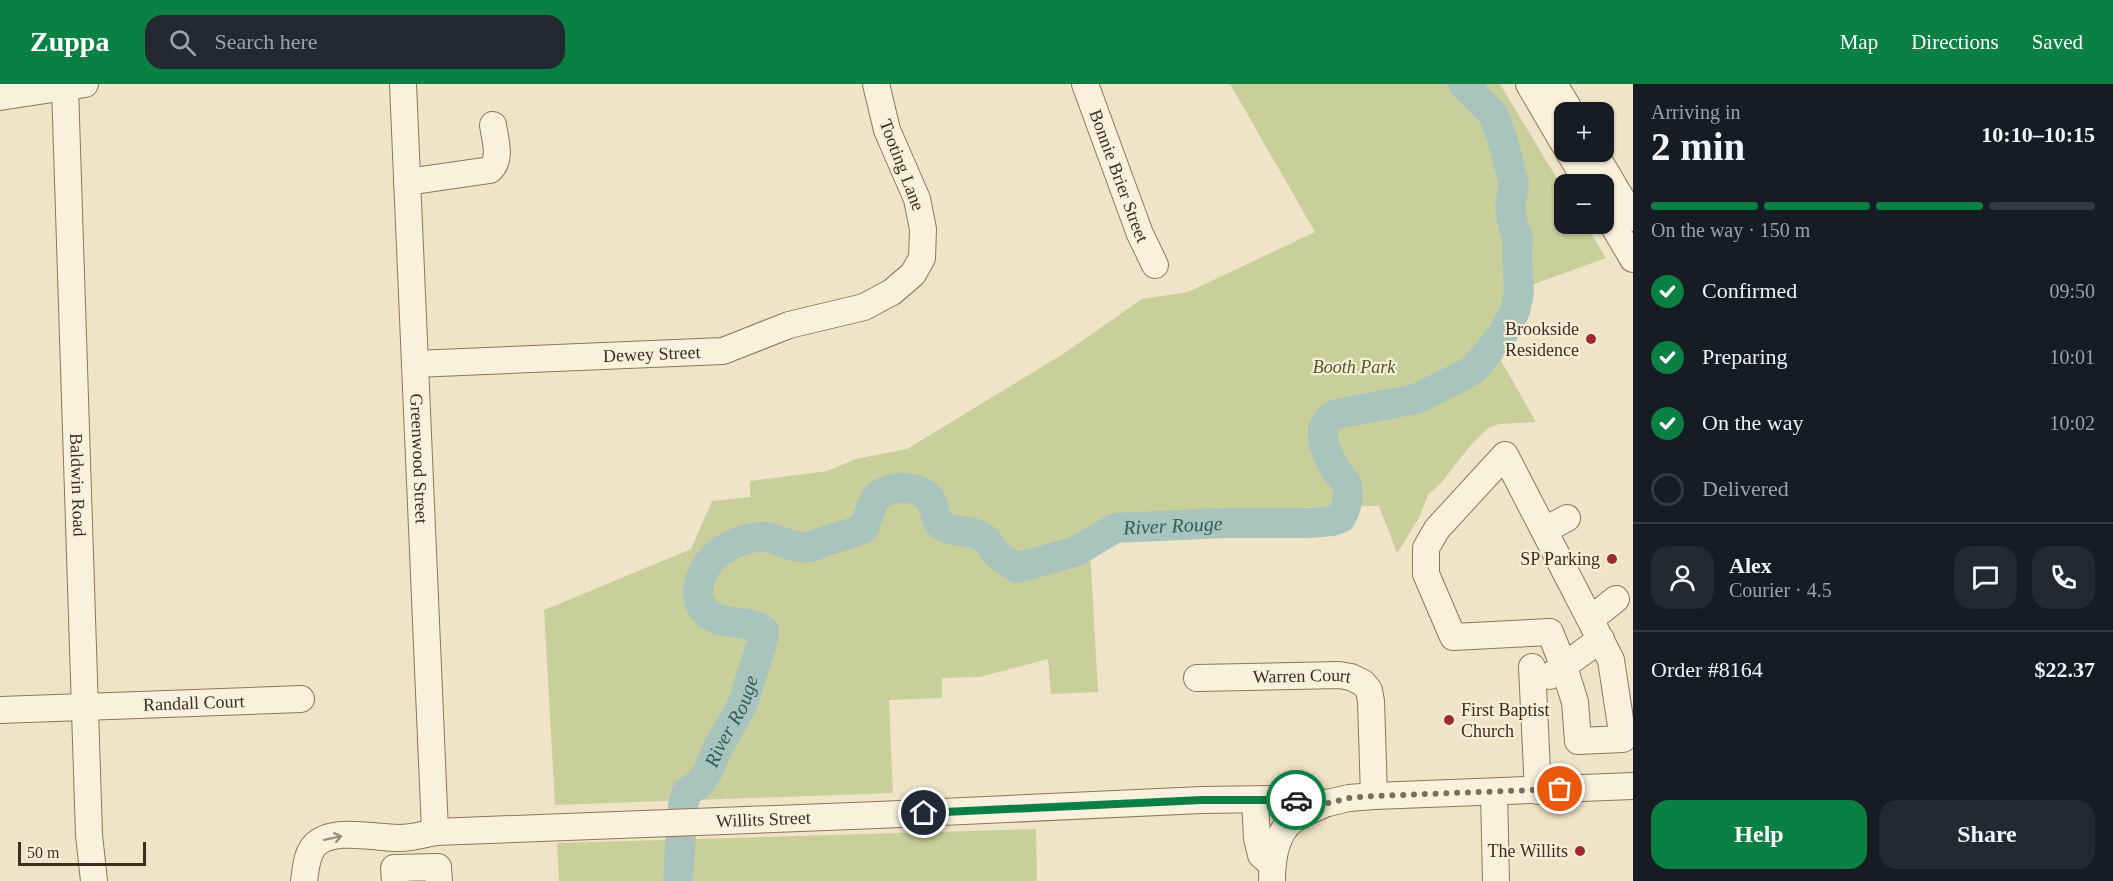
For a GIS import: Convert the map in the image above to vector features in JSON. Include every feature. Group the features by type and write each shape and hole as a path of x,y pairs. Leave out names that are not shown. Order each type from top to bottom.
{"street":[{"name":"Greenwood Street","path":"403,84 415,364 423,835 404,874"},
{"name":"Tooting Lane","path":"876,84 887,130 922,213 924,243 922,258 913,274 880,300"},
{"name":"Bonnie Brier Street","path":"1085,84 1140,234 1155,265"},
{"path":"0,97 75,86"},
{"name":"Baldwin Road","path":"75,86 85,706 89,847 94,881"},
{"path":"1545,90 1559,102"},
{"path":"1545,90 1554,116"},
{"path":"407,182 490,170 496,165 497,154 493,125"},
{"path":"1614,196 1633,218"},
{"path":"1614,196 1633,259"},
{"name":"Dewey Street","path":"415,364 723,351 789,325 841,314 880,300"},
{"path":"1505,455 1545,531 1611,660 1623,739 1578,741 1575,702 1550,632 1453,637 1426,574 1426,548 1437,529 1505,455"},
{"path":"1545,531 1567,518"},
{"path":"1532,686 1564,667 1596,629 1616,599"},
{"name":"Warren Court","path":"1197,678 1331,675 1351,677 1363,683 1369,690 1371,701 1374,796"},
{"path":"1532,686 1575,702"},
{"path":"1532,686 1538,790"},
{"name":"Randall Court","path":"0,710 301,699"},
{"name":"Willits Street","path":"304,881 310,854 315,844 327,838 365,834 394,838 648,824 1190,800 1281,799 1328,803 1374,796 1633,786"},
{"path":"1494,792 1496,881"},
{"path":"1255,800 1257,838 1261,855 1272,873"},
{"path":"1272,873 1276,848 1286,828 1294,819 1328,803"},
{"path":"404,874 438,867 439,881"}],"green space":[{"name":"Booth Park","path":"1230,84 1500,84 1554,174 1554,234 1591,234 1606,258 1526,287 1525,304 1495,350 1536,422 1499,424 1487,429 1428,495 1419,518 1397,553 1379,506 1308,507 1288,532 1177,514 1090,548 1098,692 1051,694 1048,659 980,677 942,678 942,698 889,700 893,793 555,805 544,610 691,549 712,501 750,497 750,481 827,471 856,459 907,449 1063,354 1142,299 1188,292 1315,232"},
{"path":"1036,829 1037,881 559,881 557,843"}],"waterway":[{"name":"River Rouge","path":"683,806 687,792 700,783 707,773 718,747 742,706 763,639 764,631 758,627 714,618 702,608 699,601 699,585 704,570 714,557 737,542 764,537 802,547 850,534 864,528 876,498 888,491 903,488 925,494 930,499 940,524 949,529 979,535 1000,557 1017,568 1077,551 1115,528 1225,523 1307,523 1341,518 1347,503 1348,490 1324,445 1325,424 1337,414 1416,399 1466,374 1475,368 1502,335 1515,311 1519,292 1518,238 1510,207 1514,184 1503,141 1493,114 1463,84"},
{"name":"River Rouge","path":"678,881 682,815"}],"way so far":[{"path":"1296,800 1328,803 1374,796 1560,789"}],"place":[{"name":"Brookside Residence","path":"1591,339"},
{"name":"SP Parking","path":"1612,559"},
{"name":"First Baptist Church","path":"1449,720"},
{"name":"The Willits","path":"1580,851"}],"route":[{"path":"924,813 1202,800 1296,800"}]}
